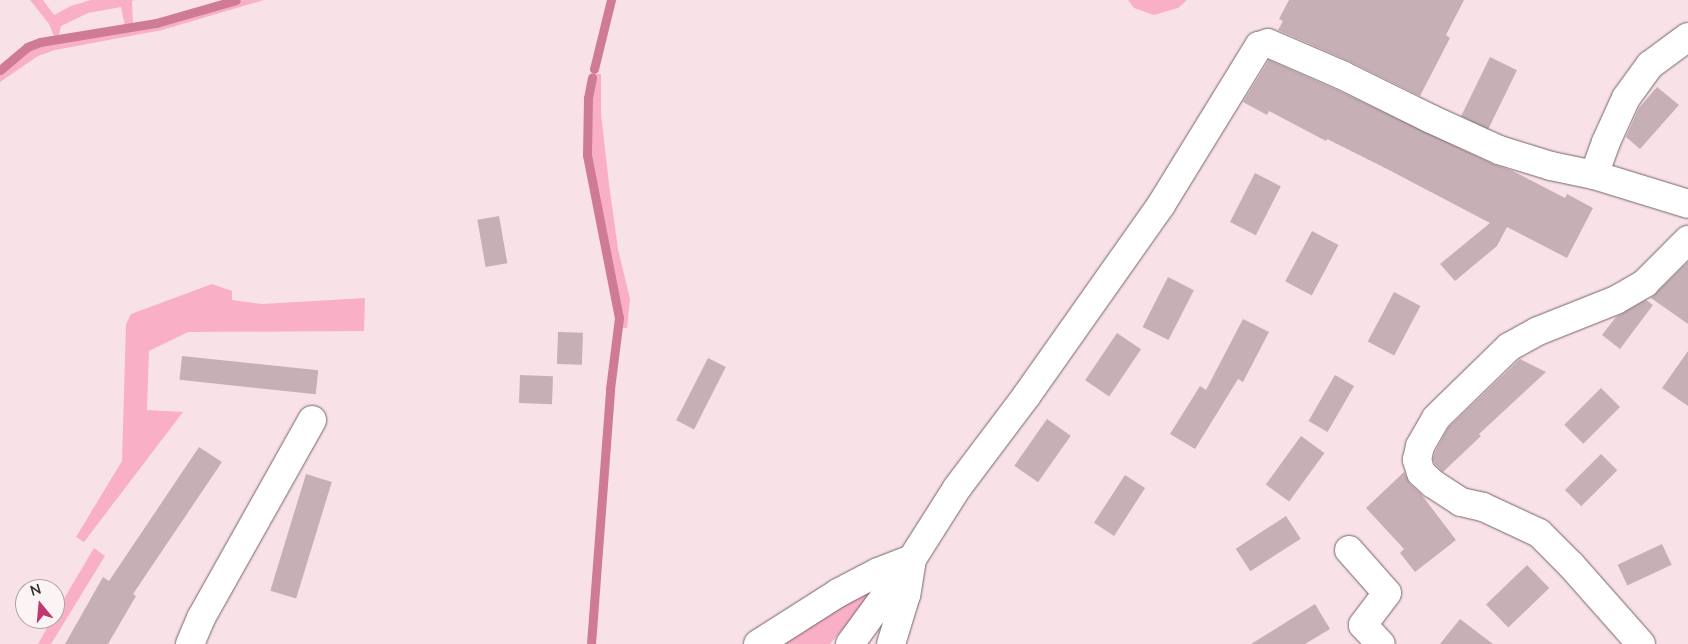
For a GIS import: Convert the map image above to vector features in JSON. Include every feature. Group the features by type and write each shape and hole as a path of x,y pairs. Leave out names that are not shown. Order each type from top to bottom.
{"street":[{"path":"1594,175 1606,142 1626,98 1650,65 1688,37"},
{"path":"850,644 912,559 956,488 1027,395 1161,205 1259,46 1268,42 1499,150 1551,166 1594,175 1688,204"},
{"path":"1641,644 1571,565 1539,533 1483,507 1461,502 1433,484 1422,473 1417,460 1420,446 1436,418 1509,347 1538,331 1616,300 1645,283 1688,240"},
{"path":"190,644 201,618 312,420"},
{"path":"1349,550 1387,593 1363,624 1381,644"},
{"path":"758,644 838,593 878,572 912,559"},
{"path":"891,644 906,595 912,559"}],"shaded area":[{"path":"30,0 43,0 54,15 71,6 91,0 135,0 132,1 133,25 125,27 121,7 88,13 61,26 59,35 54,36 49,24"},
{"path":"243,0 264,0 162,30 55,50 38,56 0,82 0,73 28,49 40,44 157,25"},
{"path":"1128,0 1187,0 1178,8 1154,15 1134,8"},
{"path":"595,74 601,74 601,114 609,184 618,249 630,299 627,328 621,328 621,318 603,216 589,155 590,98"},
{"path":"212,284 232,291 232,300 262,304 365,298 364,331 188,332 149,351 147,410 183,412 84,542 76,537 122,461 126,324 131,314"},
{"path":"94,548 105,556 65,621 65,597"},
{"path":"880,585 830,644 771,644"},
{"path":"46,629 60,629 51,644 38,644"}],"building":[{"path":"1289,0 1464,0 1446,35 1450,38 1420,96 1349,61 1278,30 1283,21 1279,19"},
{"path":"1490,57 1517,70 1488,129 1461,116"},
{"path":"1269,60 1493,164 1513,171 1565,198 1567,194 1593,208 1567,258 1507,227 1497,246 1455,281 1440,264 1490,223 1327,139 1326,141 1269,111 1267,115 1243,102"},
{"path":"1657,87 1679,105 1640,149 1626,137 1639,108"},
{"path":"1255,173 1281,186 1256,235 1230,222"},
{"path":"499,216 507,263 486,267 477,220"},
{"path":"1312,231 1338,245 1312,295 1285,281"},
{"path":"1688,262 1688,324 1651,298"},
{"path":"1168,277 1194,290 1168,340 1143,327"},
{"path":"1394,292 1420,306 1394,356 1368,341"},
{"path":"1646,300 1653,305 1620,349 1602,335 1616,317"},
{"path":"1243,319 1269,332 1243,382 1238,379 1195,449 1170,434 1200,386 1206,390"},
{"path":"558,332 583,333 582,365 557,364"},
{"path":"1117,333 1141,349 1109,396 1085,380"},
{"path":"1688,351 1688,406 1662,388"},
{"path":"182,356 318,370 316,394 179,380"},
{"path":"708,358 726,367 694,429 676,420"},
{"path":"1520,359 1546,372 1479,434 1481,436 1443,472 1433,459 1448,428"},
{"path":"520,375 553,376 552,404 519,403"},
{"path":"1335,375 1354,386 1328,432 1308,421"},
{"path":"1601,388 1620,407 1583,444 1564,425"},
{"path":"1047,419 1071,436 1038,482 1014,466"},
{"path":"1301,436 1324,453 1289,502 1266,485"},
{"path":"199,447 222,462 133,594 136,596 108,644 65,644 103,577 109,581"},
{"path":"1601,454 1617,470 1581,506 1565,490"},
{"path":"1404,472 1410,484 1421,494 1456,540 1415,572 1400,553 1404,549 1366,508"},
{"path":"306,474 332,482 296,599 270,591"},
{"path":"1125,475 1145,488 1114,536 1094,523"},
{"path":"1286,516 1301,539 1250,571 1236,549"},
{"path":"1662,544 1672,565 1627,586 1618,565"},
{"path":"1527,565 1549,588 1508,628 1486,605"},
{"path":"1315,604 1330,629 1305,644 1251,644"},
{"path":"1460,619 1493,644 1440,644"}],"waterway":[{"path":"0,70 27,47 40,42 156,23 236,0"},
{"path":"594,69 611,0"},
{"path":"591,644 610,389 619,318 587,155 588,98 592,77"}]}
